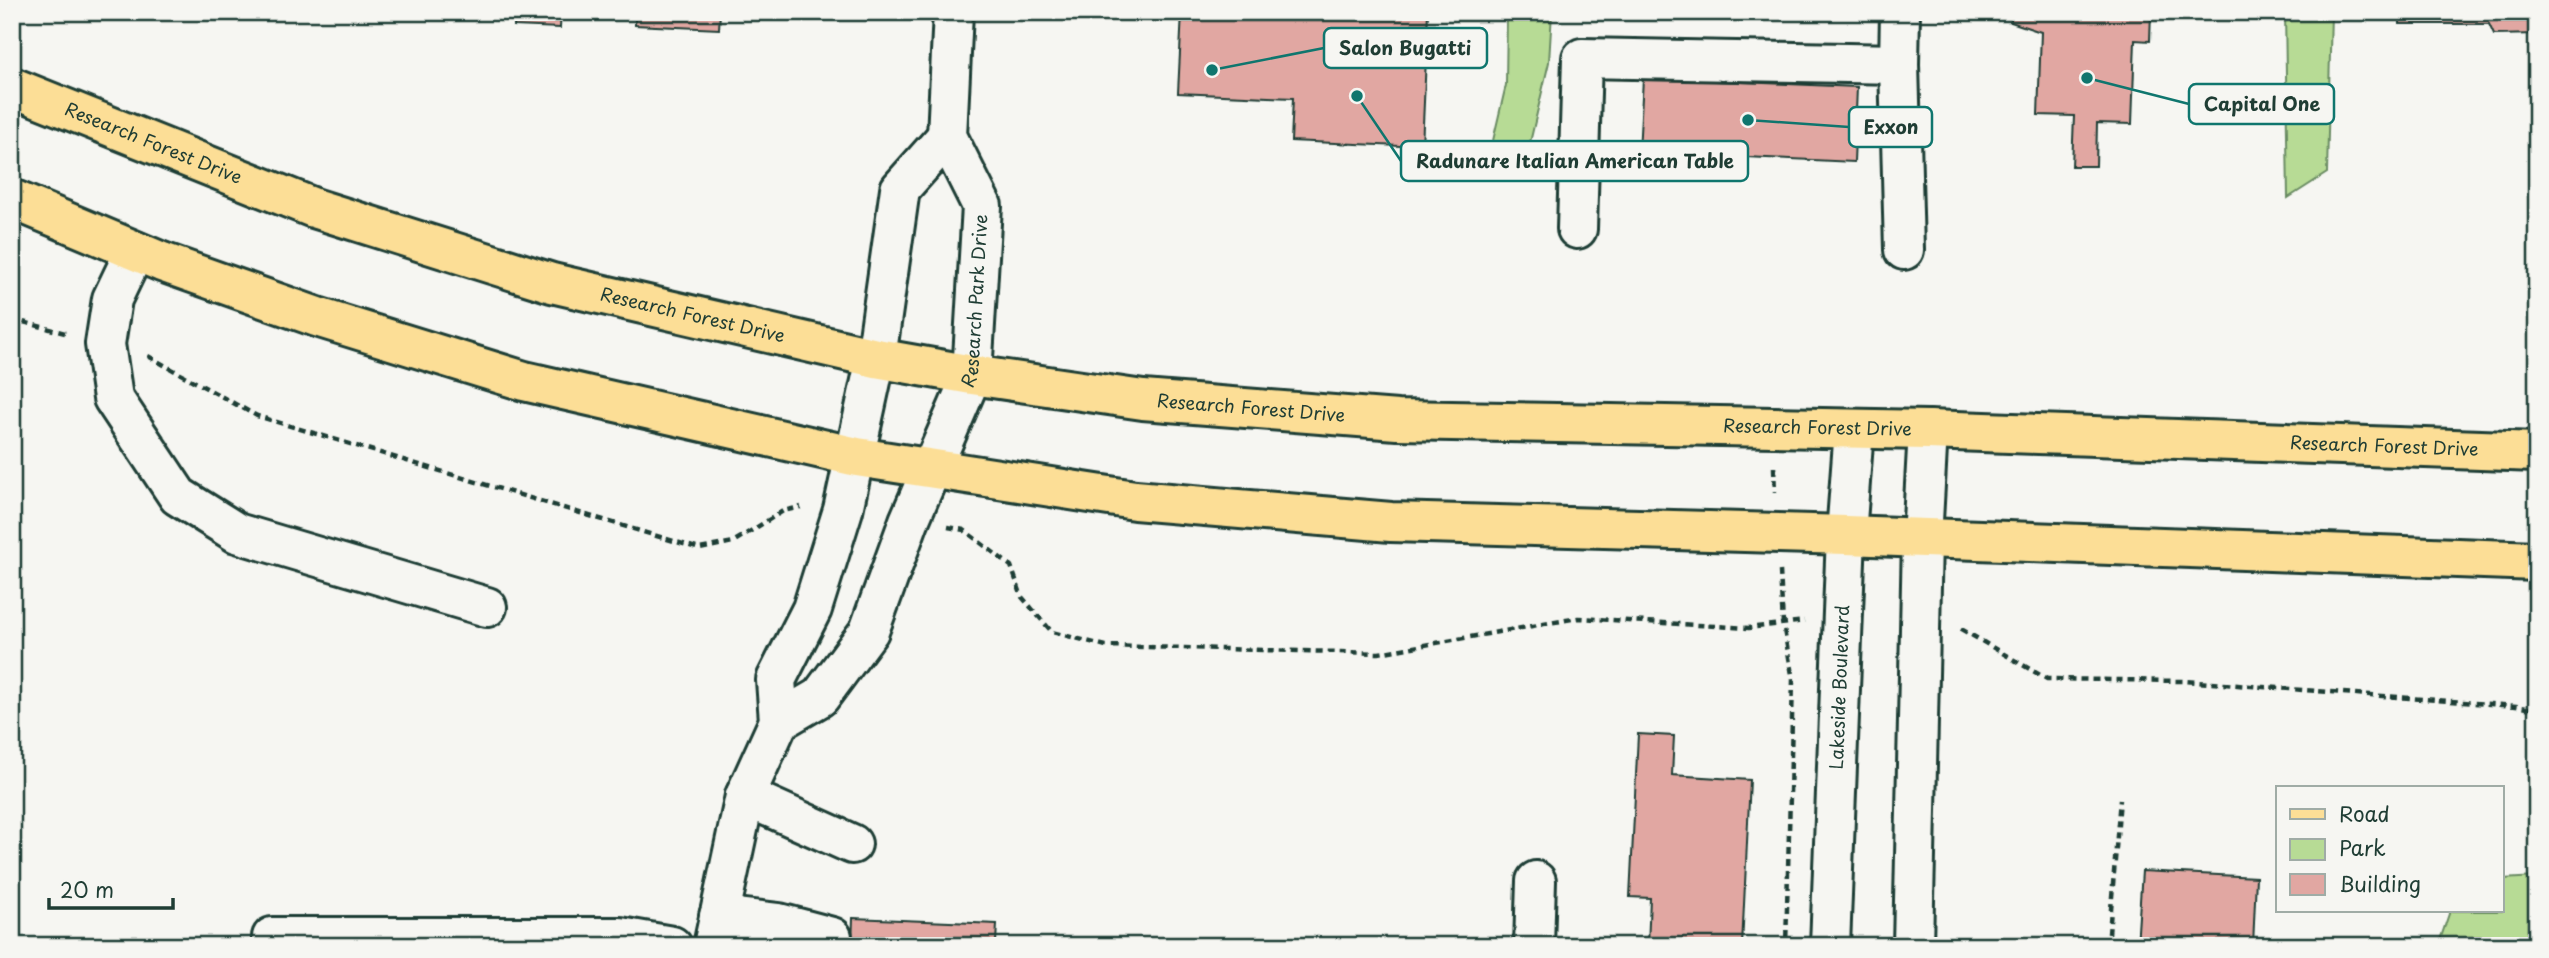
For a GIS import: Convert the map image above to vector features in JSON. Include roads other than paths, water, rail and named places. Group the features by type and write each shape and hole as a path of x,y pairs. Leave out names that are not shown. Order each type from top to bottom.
{"main road":[{"name":"Research Forest Drive","path":"12,87 314,208 552,283 876,358 1143,400 1397,420 1928,430 2537,452"},
{"path":"12,199 135,251 317,317 524,381 857,457 1135,500 1391,522 1846,535 2537,561"}],"street":[{"name":"Research Park Drive","path":"779,721 820,697 869,631 909,521 972,374 982,206 947,136 953,12"},
{"path":"1900,12 1904,250"},
{"path":"1577,229 1582,58 1899,64"},
{"path":"832,946 832,937 779,923 716,931 745,796 779,721 776,680 812,610 857,457 876,358 900,189 947,136"},
{"path":"135,251 112,299 105,344 113,398 178,496 237,533 486,607"},
{"name":"Lakeside Boulevard","path":"1830,946 1846,535 1854,429"},
{"path":"1913,946 1922,539 1928,430"},
{"path":"745,796 852,844"},
{"path":"1534,946 1536,881"},
{"path":"272,946 272,937 511,941 620,937 672,946"}],"place":[{"name":"Salon Bugatti","path":"1212,70"},
{"name":"Capital One","path":"2087,78"},
{"name":"Radunare Italian American Table","path":"1357,96"},
{"name":"Exxon","path":"1748,120"}]}
